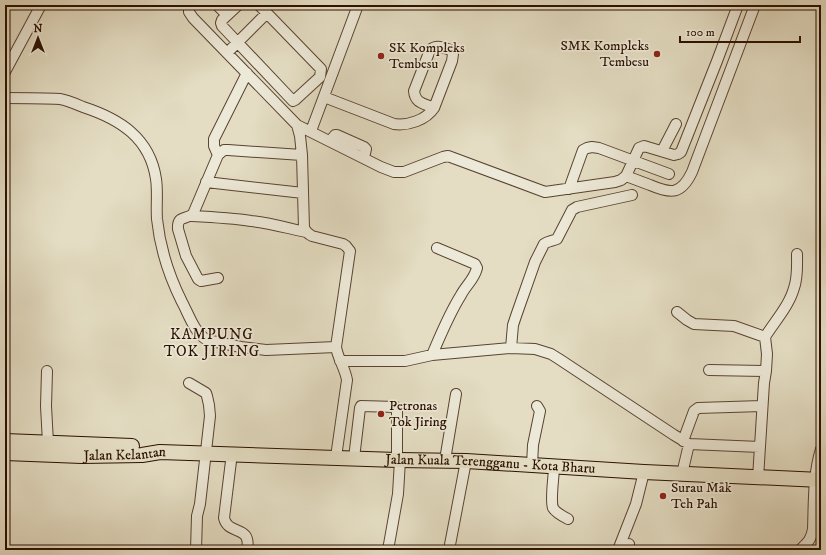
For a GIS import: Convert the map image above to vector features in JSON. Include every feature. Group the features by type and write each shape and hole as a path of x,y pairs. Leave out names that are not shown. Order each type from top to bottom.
{"highway":[{"path":"5,436 42,443"},
{"name":"Jalan Kelantan","path":"5,441 141,447 160,452"},
{"name":"Jalan Kuala Terengganu - Kota Bharu","path":"160,452 232,453 399,460 444,460 644,472 818,480"},
{"name":"Jalan Kelantan","path":"9,454 82,456 142,455 160,452"}],"street":[{"path":"5,72 40,5"},
{"path":"189,5 189,12 193,18 297,125 394,172 404,172 448,156 545,192 621,180 626,176 639,148 642,146 674,155 681,152 738,5"},
{"path":"217,5 227,15"},
{"path":"238,5 222,20 222,26 293,101 320,77 321,69 259,5"},
{"path":"311,132 358,5"},
{"path":"626,176 666,191 680,189 688,182 755,5"},
{"path":"227,53 266,13"},
{"path":"324,97 394,124 406,125 425,117 434,108 452,60 453,54 451,50 439,46 430,50 414,91 414,96 417,101 434,108"},
{"path":"218,155 214,146 214,138 247,74"},
{"path":"5,98 61,100 98,112 129,130 137,138 146,150 156,180 157,216 163,253 174,285 196,329 203,337 207,340 241,347 266,350 336,347"},
{"path":"662,152 676,124"},
{"path":"297,125 302,155 303,224 306,232"},
{"path":"569,189 583,150 592,147 599,148 669,174"},
{"path":"192,216 218,155 224,150 302,155"},
{"path":"206,182 302,193"},
{"path":"511,348 513,325 535,262 544,244 557,239 572,210 577,207 632,196"},
{"path":"218,278 201,281 186,256 178,229 178,224 183,217 192,216 250,220 306,232 312,236 343,244 350,252 336,347 337,355 347,380 336,457"},
{"path":"432,354 452,310 461,294 474,277 477,268 475,264 437,248"},
{"path":"758,478 762,406 768,354 765,336 789,302 795,288 797,254"},
{"path":"677,312 686,320 694,324 734,326 765,336"},
{"path":"340,361 405,361 432,354 511,348 535,349 551,354 686,442 760,447"},
{"path":"709,370 766,371"},
{"path":"42,443 46,406 47,371"},
{"path":"189,383 206,393 210,405 206,453 200,504 197,516 196,550"},
{"path":"444,460 456,394"},
{"path":"354,458 360,406 396,407 399,460 398,494 388,550"},
{"path":"532,465 533,445 540,410 537,406"},
{"path":"682,474 686,442 694,411 698,408 762,406"},
{"path":"800,550 812,535 818,480 818,461 821,450"},
{"path":"232,453 224,518 228,526 246,536 248,539 247,550"},
{"path":"449,550 466,461"},
{"path":"554,467 552,502 554,508 560,515 568,519"},
{"path":"618,550 636,504 644,472"}],"place":[{"name":"SMK Kompleks Tembesu","path":"657,54"},
{"name":"SK Kompleks Tembesu","path":"381,56"},
{"name":"Petronas Tok Jiring","path":"381,414"},
{"name":"Surau Mak Teh Pah","path":"663,496"}],"district":[{"name":"KAMPUNG TOK JIRING","path":"212,342"}]}
